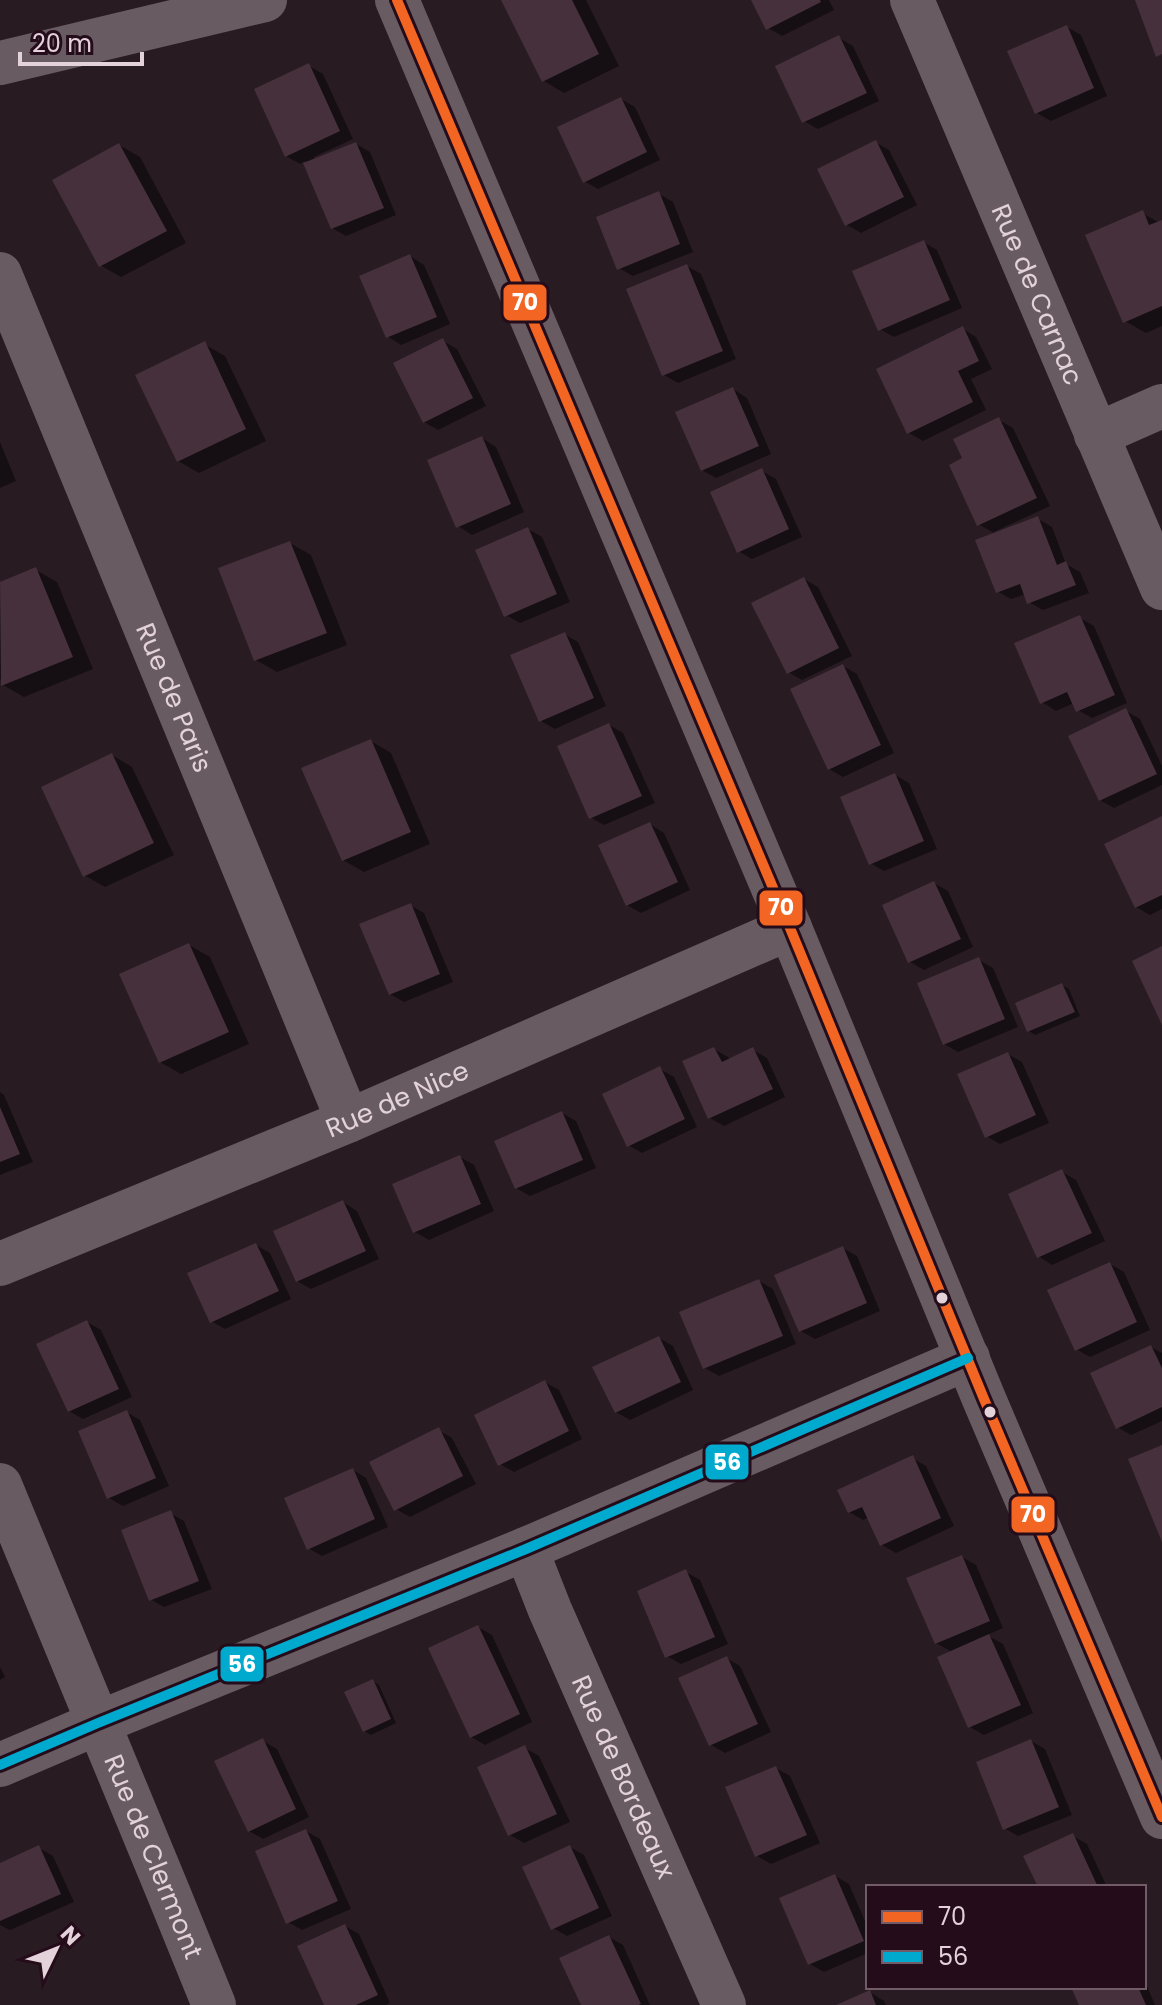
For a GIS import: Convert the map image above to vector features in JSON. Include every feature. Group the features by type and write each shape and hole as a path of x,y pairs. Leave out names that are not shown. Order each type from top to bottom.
{"street":[{"path":"0,63 265,0"},
{"path":"397,0 1162,1817"},
{"name":"Rue de Carnac","path":"916,1 1162,588"},
{"name":"Rue de Paris","path":"0,274 348,1121"},
{"path":"1096,435 1162,406"},
{"name":"Rue de Nice","path":"0,1264 348,1121 790,928"},
{"path":"0,1765 526,1549 968,1358"},
{"name":"Rue de Clermont","path":"0,1485 214,2005"},
{"name":"Rue de Bordeaux","path":"526,1549 724,2005"}],"building":[{"path":"501,0 572,0 599,54 542,82"},
{"path":"751,0 820,0 821,2 766,30"},
{"path":"1135,0 1162,0 1162,54 1156,57"},
{"path":"1067,25 1094,88 1035,114 1007,51"},
{"path":"839,35 867,93 802,123 775,66"},
{"path":"309,63 340,131 285,157 254,89"},
{"path":"621,97 647,152 583,183 557,127"},
{"path":"876,140 904,197 845,226 817,169"},
{"path":"356,142 384,208 331,229 303,163"},
{"path":"119,143 167,231 99,267 52,180"},
{"path":"659,191 680,244 617,270 596,217"},
{"path":"1143,210 1149,225 1162,220 1162,306 1123,323 1085,235"},
{"path":"924,240 950,300 878,331 852,271"},
{"path":"410,254 437,317 386,338 359,276"},
{"path":"687,264 723,351 662,376 626,289"},
{"path":"963,326 979,361 958,371 973,402 907,434 876,369"},
{"path":"443,338 473,398 423,423 393,363"},
{"path":"205,341 246,429 177,462 135,375"},
{"path":"733,387 759,446 701,471 675,412"},
{"path":"999,417 1037,498 977,526 949,465 962,458 953,439"},
{"path":"482,436 511,504 456,528 427,460"},
{"path":"762,468 789,529 737,553 710,492"},
{"path":"1038,516 1057,565 1066,561 1076,585 1027,604 1020,584 996,593 975,540"},
{"path":"528,527 557,594 504,617 475,550"},
{"path":"290,541 327,633 254,661 218,568"},
{"path":"36,567 73,657 1,686 0,582"},
{"path":"804,577 839,648 787,674 751,603"},
{"path":"1080,615 1115,695 1076,712 1067,692 1040,704 1014,643"},
{"path":"565,632 594,698 539,722 510,655"},
{"path":"843,664 881,745 828,770 790,689"},
{"path":"1126,708 1157,774 1099,801 1068,736"},
{"path":"609,723 642,796 589,819 557,746"},
{"path":"371,739 411,832 342,861 301,768"},
{"path":"112,753 154,843 83,877 41,787"},
{"path":"895,773 924,841 869,865 840,797"},
{"path":"1162,816 1162,895 1135,908 1104,844"},
{"path":"650,822 678,882 626,906 598,845"},
{"path":"934,881 961,939 908,963 882,905"},
{"path":"411,903 440,974 389,995 359,924"},
{"path":"189,943 229,1032 159,1063 119,974"},
{"path":"1162,946 1162,1025 1132,961"},
{"path":"979,957 1005,1019 943,1045 917,983"},
{"path":"1062,983 1075,1012 1027,1032 1015,1003"},
{"path":"714,1047 722,1062 753,1047 773,1089 708,1119 682,1061"},
{"path":"1008,1052 1036,1115 985,1138 957,1074"},
{"path":"660,1066 685,1119 627,1147 602,1094"},
{"path":"0,1107 20,1154 0,1162"},
{"path":"562,1111 583,1160 515,1189 494,1141"},
{"path":"460,1155 481,1204 413,1233 392,1184"},
{"path":"1062,1169 1092,1233 1037,1258 1008,1194"},
{"path":"343,1200 366,1251 296,1282 273,1231"},
{"path":"256,1243 279,1291 210,1323 187,1273"},
{"path":"843,1246 867,1303 799,1332 774,1275"},
{"path":"1110,1262 1137,1322 1075,1351 1047,1290"},
{"path":"759,1279 783,1336 703,1369 679,1312"},
{"path":"87,1320 119,1389 68,1412 36,1344"},
{"path":"659,1336 681,1382 615,1413 592,1367"},
{"path":"1151,1345 1162,1368 1162,1407 1116,1429 1090,1373"},
{"path":"545,1380 569,1431 498,1466 474,1415"},
{"path":"127,1410 156,1478 107,1499 78,1431"},
{"path":"439,1427 463,1476 394,1511 369,1462"},
{"path":"1162,1445 1162,1542 1128,1459"},
{"path":"913,1455 941,1518 880,1546 862,1507 848,1513 837,1490"},
{"path":"353,1468 375,1519 307,1550 284,1498"},
{"path":"171,1510 199,1581 149,1601 121,1530"},
{"path":"962,1555 990,1621 935,1644 906,1578"},
{"path":"686,1569 715,1637 665,1658 637,1591"},
{"path":"478,1625 520,1714 470,1738 428,1648"},
{"path":"989,1634 1021,1705 968,1728 937,1657"},
{"path":"727,1656 758,1724 709,1746 678,1678"},
{"path":"373,1679 391,1719 363,1732 344,1692"},
{"path":"263,1738 296,1809 248,1832 214,1761"},
{"path":"1031,1739 1059,1807 1003,1830 976,1762"},
{"path":"525,1745 557,1814 508,1836 477,1767"},
{"path":"776,1766 807,1835 755,1857 725,1787"},
{"path":"306,1829 338,1901 286,1924 255,1851"},
{"path":"1073,1833 1097,1885 1037,1885 1023,1856"},
{"path":"39,1845 61,1894 0,1921 0,1863"},
{"path":"570,1845 599,1908 551,1930 522,1867"},
{"path":"835,1874 864,1941 808,1965 779,1898"},
{"path":"345,1924 378,1995 356,2005 324,2005 297,1946"},
{"path":"609,1935 641,2004 581,2005 559,1958"},
{"path":"1072,1989 1139,1989 1146,2005 1079,2005"},
{"path":"870,1990 876,2005 836,2005"}],"transit line":[{"name":"70","path":"397,0 1162,1817"},
{"name":"56","path":"0,1765 526,1549 968,1358"}]}
